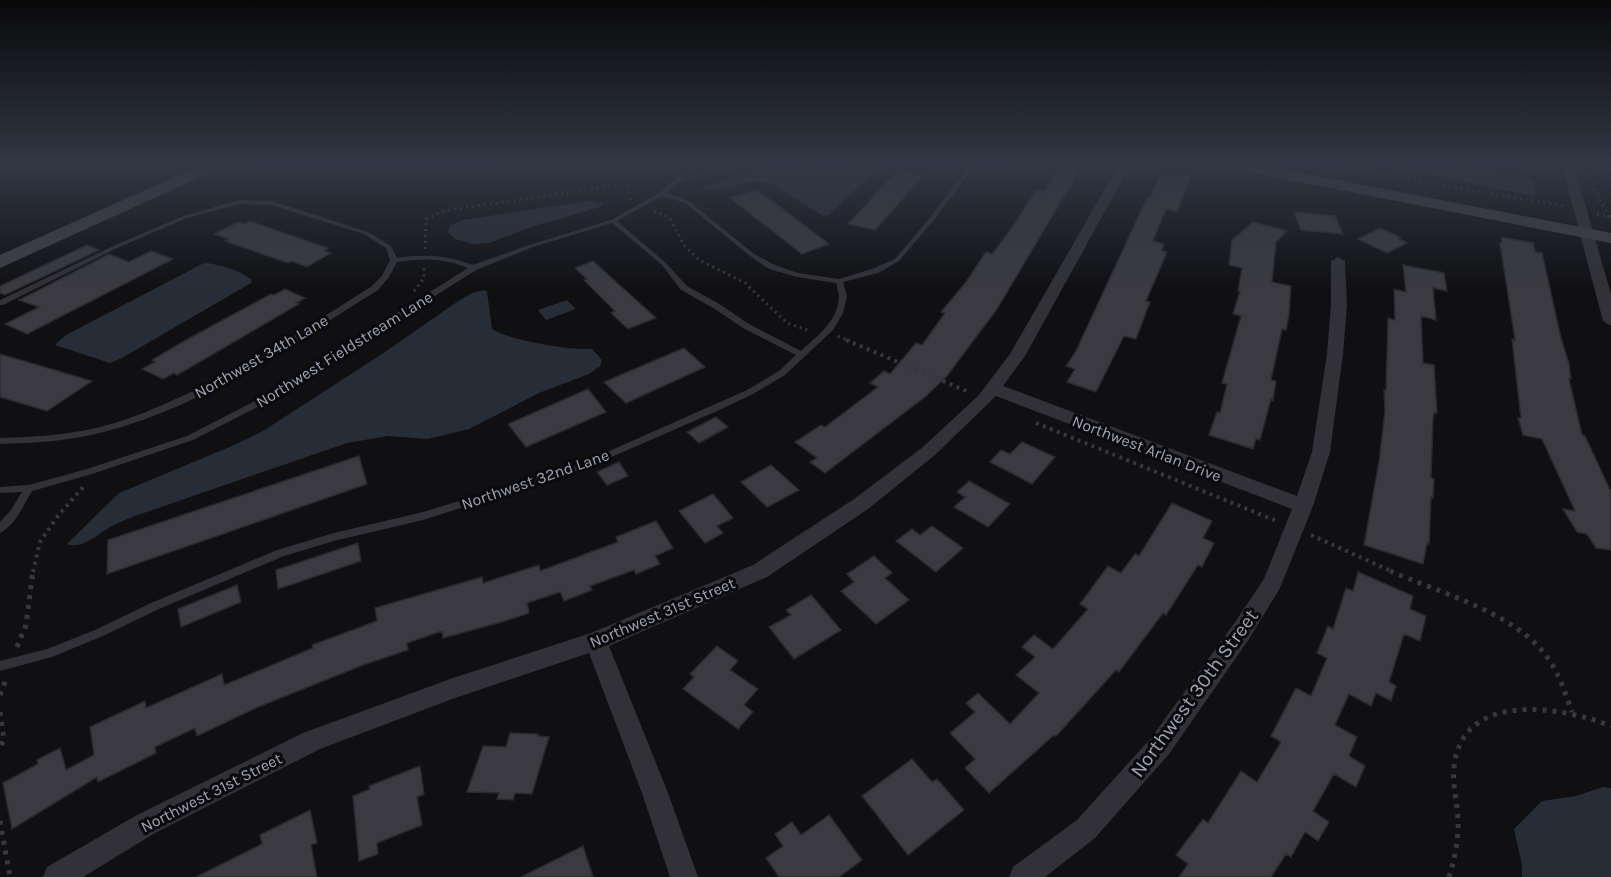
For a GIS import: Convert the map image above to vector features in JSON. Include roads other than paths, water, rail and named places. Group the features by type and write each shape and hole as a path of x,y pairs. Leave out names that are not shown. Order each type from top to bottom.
{"main road":[{"path":"0,262 122,207"},
{"path":"1497,207 1584,221 1610,220"},
{"path":"1511,207 1584,221 1611,238"}],"street":[{"name":"Northwest 31st Street","path":"57,877 146,824 312,741 453,688 596,641 760,571 861,504 929,451 988,394 1017,356 1101,207"},
{"path":"1580,207 1611,321"},
{"name":"Northwest 30th Street","path":"1023,877 1086,829 1160,746 1241,632 1273,582 1303,506 1323,442 1335,354 1339,305 1338,261"},
{"name":"Northwest Arlan Drive","path":"988,394 1303,506"},
{"path":"596,641 655,793 684,877"}],"lane":[{"path":"0,303 112,248 185,217 219,207"},
{"path":"284,207 381,240 388,247 394,260 425,255 451,258 473,268"},
{"name":"Northwest Fieldstream Lane","path":"0,490 29,488 89,472 190,438 264,400 473,268 531,246 613,221 640,207"},
{"path":"694,207 752,255 772,267 797,276 839,281 875,271 897,260 942,207"},
{"path":"613,221 664,264 684,288 746,326 802,355"},
{"name":"Northwest 34th Lane","path":"0,441 25,442 98,431 156,413 219,383 375,288 385,277 394,260"},
{"name":"Northwest 32nd Lane","path":"0,666 48,654 281,553 334,537 423,516 583,466 750,392 782,373 826,331 839,314 843,296 839,281"},
{"path":"0,529 14,513 29,488"}]}
